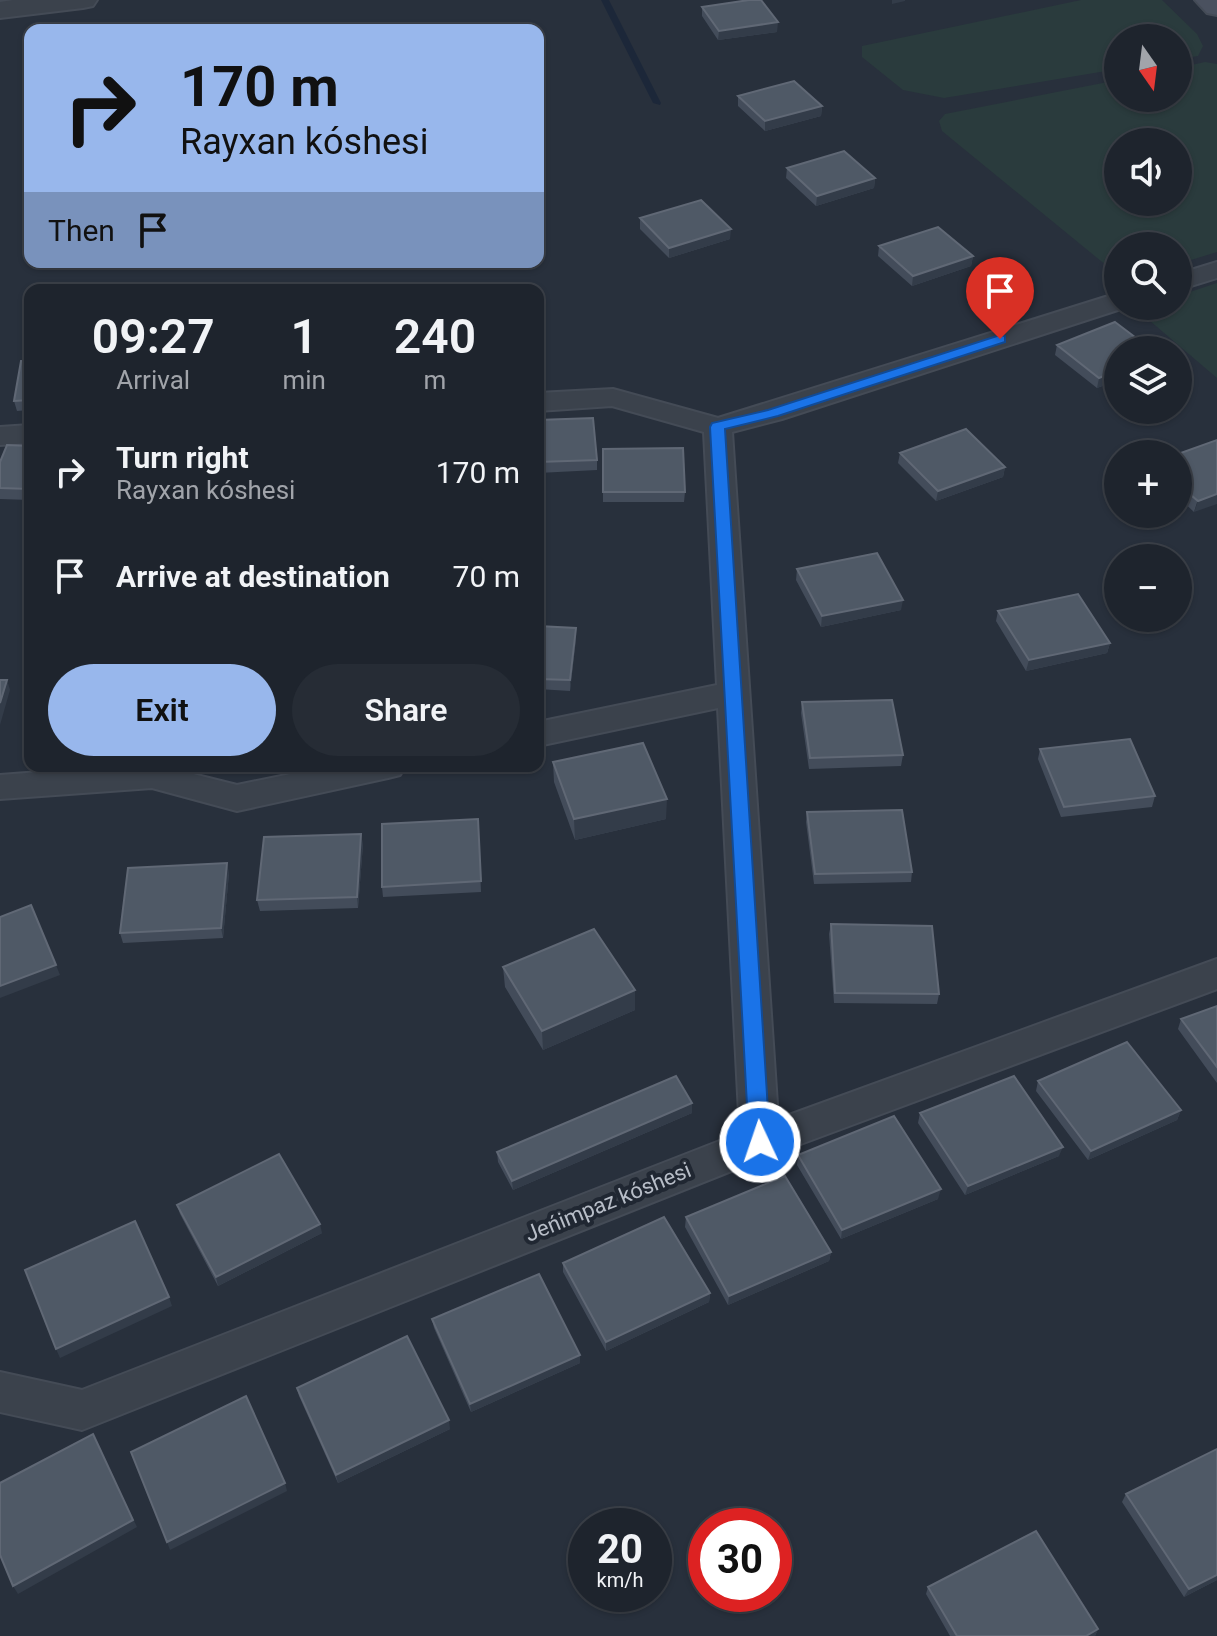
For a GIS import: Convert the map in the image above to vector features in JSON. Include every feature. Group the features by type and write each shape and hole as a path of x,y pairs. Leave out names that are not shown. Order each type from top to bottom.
{"main road":[{"path":"1209,0 1217,7"}],"street":[{"path":"0,10 83,0"},
{"path":"1192,278 1217,270"},
{"path":"544,402 613,397 718,427 772,413 1104,306"},
{"path":"718,427 760,1142"},
{"path":"0,436 24,434"},
{"path":"544,733 733,693"},
{"path":"0,787 152,776 237,798 360,772"},
{"name":"Jeńimpaz kóshesi","path":"0,1392 82,1410 760,1142 1217,974"}],"shaded area":[{"path":"1081,0 1162,0 1187,24 1104,24 1104,71 944,98 903,90 862,57 862,46"},
{"path":"1192,29 1203,46 1198,56 1192,57"},
{"path":"1205,62 1217,64 1217,252 1192,260 1192,232 1104,232 1104,264 942,131 939,121 945,114 1104,83 1104,112 1192,112 1192,65"},
{"path":"1217,283 1217,378 1192,357 1192,336 1168,336 1149,320 1192,320 1192,291"}],"building":[{"path":"761,0 778,22 719,31 702,7"},
{"path":"794,81 822,106 765,121 738,96"},
{"path":"844,151 875,178 817,196 787,168"},
{"path":"701,200 731,229 669,248 640,218"},
{"path":"938,227 973,256 913,276 879,246"},
{"path":"1115,322 1134,336 1104,336 1104,376 1099,378 1057,345"},
{"path":"21,361 24,361 24,400 14,401"},
{"path":"593,418 597,460 544,462 544,420"},
{"path":"966,429 1005,467 938,491 900,453"},
{"path":"1217,440 1217,494 1198,501 1192,496 1192,449"},
{"path":"7,445 24,446 24,489 0,488 0,462"},
{"path":"683,448 685,492 603,492 603,449"},
{"path":"877,553 903,600 822,616 797,569"},
{"path":"1078,594 1110,643 1029,660 998,611"},
{"path":"544,626 576,628 570,680 544,679"},
{"path":"0,680 7,680 0,703"},
{"path":"892,700 903,755 810,758 802,702"},
{"path":"1130,739 1155,796 1064,807 1040,749"},
{"path":"643,743 667,799 574,819 553,762"},
{"path":"902,810 912,872 815,874 807,812"},
{"path":"478,819 481,881 382,887 382,824"},
{"path":"361,834 357,897 257,900 264,837"},
{"path":"227,863 221,928 120,933 128,868"},
{"path":"31,905 56,965 0,986 0,917"},
{"path":"831,924 932,926 939,994 835,993"},
{"path":"594,929 635,990 542,1031 503,967"},
{"path":"1217,1006 1217,1067 1181,1019"},
{"path":"1127,1042 1181,1110 1091,1151 1038,1081"},
{"path":"676,1076 692,1103 512,1181 497,1152"},
{"path":"1014,1076 1063,1147 968,1186 920,1113"},
{"path":"894,1116 941,1189 842,1230 798,1155"},
{"path":"279,1154 320,1224 216,1277 177,1205"},
{"path":"785,1176 831,1252 729,1296 686,1217"},
{"path":"664,1217 710,1293 606,1342 563,1263"},
{"path":"135,1221 169,1297 56,1349 25,1270"},
{"path":"539,1274 580,1355 470,1404 432,1319"},
{"path":"407,1336 449,1420 336,1475 297,1388"},
{"path":"246,1396 285,1483 167,1542 131,1452"},
{"path":"93,1434 133,1520 13,1586 0,1555 0,1483"},
{"path":"1217,1449 1217,1575 1189,1589 1126,1494"},
{"path":"1036,1531 1098,1629 1086,1636 957,1636 928,1587"}],"waterway":[{"path":"605,0 657,103"}],"route":[{"path":"760,1142 718,427 772,413 1000,339"}]}
